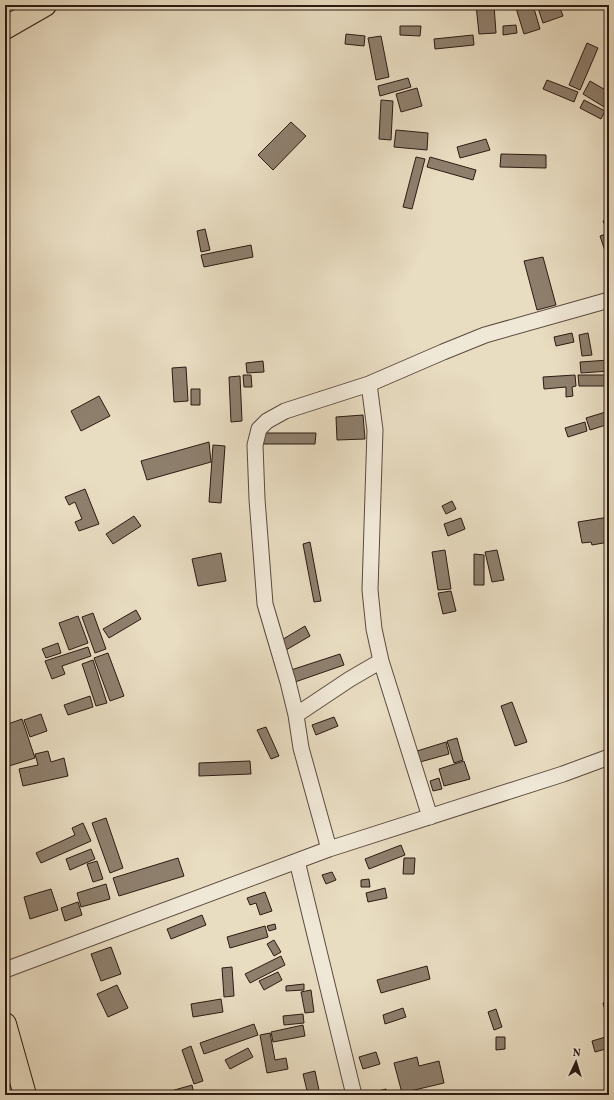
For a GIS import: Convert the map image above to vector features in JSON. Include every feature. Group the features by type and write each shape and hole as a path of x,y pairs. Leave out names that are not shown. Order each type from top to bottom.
{"main road":[{"path":"5,28 45,5"},
{"path":"5,1024 25,1095"}],"street":[{"path":"329,849 301,748 296,716 288,682 265,604 257,498 255,445 259,429 267,421 285,411 369,384 485,335 609,300"},
{"path":"369,384 375,430 370,590 374,629 381,661 430,817"},
{"path":"296,716 338,687 381,661"},
{"path":"5,970 329,849 563,774 609,757"},
{"path":"297,861 354,1095"}],"building":[{"path":"476,5 494,5 496,33 479,34"},
{"path":"515,5 533,5 540,29 524,34"},
{"path":"537,5 559,5 563,16 543,23"},
{"path":"516,25 517,33 503,35 503,26"},
{"path":"400,26 421,26 420,36 400,35"},
{"path":"346,34 365,36 364,46 345,44"},
{"path":"473,35 474,45 435,49 434,39"},
{"path":"381,36 389,77 376,80 368,38"},
{"path":"587,43 598,48 580,90 569,85"},
{"path":"408,78 411,87 380,96 378,86"},
{"path":"547,80 578,92 574,102 543,89"},
{"path":"590,81 609,92 609,110 583,94"},
{"path":"417,88 422,106 401,112 396,94"},
{"path":"381,100 393,101 391,140 379,139"},
{"path":"584,100 605,111 601,119 580,108"},
{"path":"291,122 306,136 273,170 258,155"},
{"path":"396,130 428,133 427,150 394,147"},
{"path":"486,139 490,150 460,158 457,147"},
{"path":"501,154 546,155 546,168 500,167"},
{"path":"416,157 425,159 412,209 403,207"},
{"path":"430,157 476,170 473,180 427,167"},
{"path":"609,218 609,229 607,230 603,221"},
{"path":"205,229 210,250 201,252 197,231"},
{"path":"609,233 609,263 600,236"},
{"path":"251,245 253,257 204,267 201,255"},
{"path":"543,257 556,305 537,310 524,261"},
{"path":"572,333 574,342 556,346 554,337"},
{"path":"588,333 592,355 582,356 579,335"},
{"path":"609,360 609,371 581,373 580,362"},
{"path":"263,361 264,372 247,373 246,363"},
{"path":"186,367 188,401 174,402 172,368"},
{"path":"243,375 251,375 252,387 244,387"},
{"path":"575,375 576,386 572,387 573,396 566,397 566,387 544,389 543,377"},
{"path":"578,375 609,375 609,386 579,386"},
{"path":"240,376 242,421 231,422 229,377"},
{"path":"191,389 200,389 200,405 191,405"},
{"path":"99,396 110,416 81,431 71,411"},
{"path":"609,411 609,424 590,430 586,418"},
{"path":"363,415 365,439 337,440 336,417"},
{"path":"585,422 587,431 568,437 565,428"},
{"path":"262,433 316,433 315,444 262,444"},
{"path":"209,442 211,462 147,480 141,461"},
{"path":"213,445 225,446 221,503 209,502"},
{"path":"85,489 99,524 79,531 75,522 82,519 75,502 69,505 65,497"},
{"path":"452,501 456,509 446,514 442,506"},
{"path":"134,516 141,526 113,544 106,534"},
{"path":"609,517 609,542 592,545 591,542 582,543 578,522"},
{"path":"461,518 465,529 448,536 444,524"},
{"path":"310,542 321,601 314,602 303,544"},
{"path":"445,550 451,589 438,590 432,552"},
{"path":"497,550 504,580 492,582 485,552"},
{"path":"221,553 226,581 198,586 192,559"},
{"path":"474,554 484,555 484,585 474,585"},
{"path":"451,591 456,611 443,614 438,593"},
{"path":"136,610 141,619 109,638 103,629"},
{"path":"93,613 106,649 95,653 82,617"},
{"path":"78,616 88,643 69,650 59,623"},
{"path":"305,626 310,636 286,650 280,641"},
{"path":"58,643 61,653 46,658 42,649"},
{"path":"88,647 91,656 62,666 65,674 52,679 45,661"},
{"path":"108,653 124,696 110,701 94,658"},
{"path":"340,654 344,665 295,682 291,670"},
{"path":"93,660 107,703 96,706 82,664"},
{"path":"90,696 93,707 68,715 64,705"},
{"path":"512,702 527,742 515,746 501,706"},
{"path":"41,714 47,731 30,737 24,720"},
{"path":"334,717 338,726 316,735 312,725"},
{"path":"22,719 35,758 9,766 5,753 5,725"},
{"path":"266,727 279,756 271,759 257,730"},
{"path":"457,738 463,760 454,763 447,741"},
{"path":"446,742 449,754 420,762 417,751"},
{"path":"48,751 51,762 64,758 68,776 23,786 19,769 38,765 35,754"},
{"path":"250,761 251,774 199,776 199,763"},
{"path":"464,761 470,779 444,786 439,769"},
{"path":"439,778 442,789 433,791 430,781"},
{"path":"106,818 123,868 110,873 92,823"},
{"path":"83,823 91,841 41,863 36,853 75,835 72,828"},
{"path":"401,845 405,855 369,869 365,859"},
{"path":"91,849 95,859 70,870 66,859"},
{"path":"178,858 184,876 119,896 113,878"},
{"path":"404,858 415,858 414,874 403,874"},
{"path":"97,861 103,879 93,882 87,864"},
{"path":"332,872 336,880 326,884 322,875"},
{"path":"369,879 370,887 361,887 361,880"},
{"path":"106,884 110,899 81,907 77,893"},
{"path":"385,888 387,898 368,902 366,893"},
{"path":"51,889 58,910 30,919 24,897"},
{"path":"265,892 272,911 260,915 256,903 250,905 247,898"},
{"path":"78,902 82,915 65,921 61,908"},
{"path":"202,915 206,925 171,939 167,929"},
{"path":"275,924 276,929 269,931 267,926"},
{"path":"265,926 268,937 230,948 227,937"},
{"path":"274,940 281,952 274,956 267,944"},
{"path":"111,947 121,974 101,981 91,954"},
{"path":"281,956 285,965 250,983 245,974"},
{"path":"427,966 430,979 381,993 377,980"},
{"path":"232,967 234,996 224,997 222,968"},
{"path":"278,972 282,980 264,990 259,981"},
{"path":"304,984 304,990 286,991 286,986"},
{"path":"117,985 128,1008 108,1017 97,994"},
{"path":"311,990 314,1012 305,1013 301,992"},
{"path":"221,999 223,1012 193,1017 191,1004"},
{"path":"609,1001 609,1024 603,1003"},
{"path":"403,1008 406,1017 385,1024 383,1015"},
{"path":"496,1009 502,1027 494,1030 488,1012"},
{"path":"303,1014 304,1023 284,1025 283,1016"},
{"path":"254,1024 258,1035 204,1054 200,1043"},
{"path":"303,1025 305,1036 273,1042 271,1032"},
{"path":"270,1033 275,1060 286,1058 288,1069 267,1073 260,1035"},
{"path":"609,1036 609,1048 595,1052 592,1041"},
{"path":"496,1037 505,1037 505,1049 496,1050"},
{"path":"191,1046 203,1081 194,1084 182,1050"},
{"path":"248,1048 253,1057 230,1069 225,1060"},
{"path":"376,1052 380,1064 363,1069 359,1057"},
{"path":"417,1057 419,1066 439,1061 444,1083 402,1093 394,1063"},
{"path":"315,1071 320,1095 308,1095 303,1074"},
{"path":"192,1085 194,1094 164,1095 164,1093"},
{"path":"386,1089 387,1095 371,1095 371,1093"}]}
